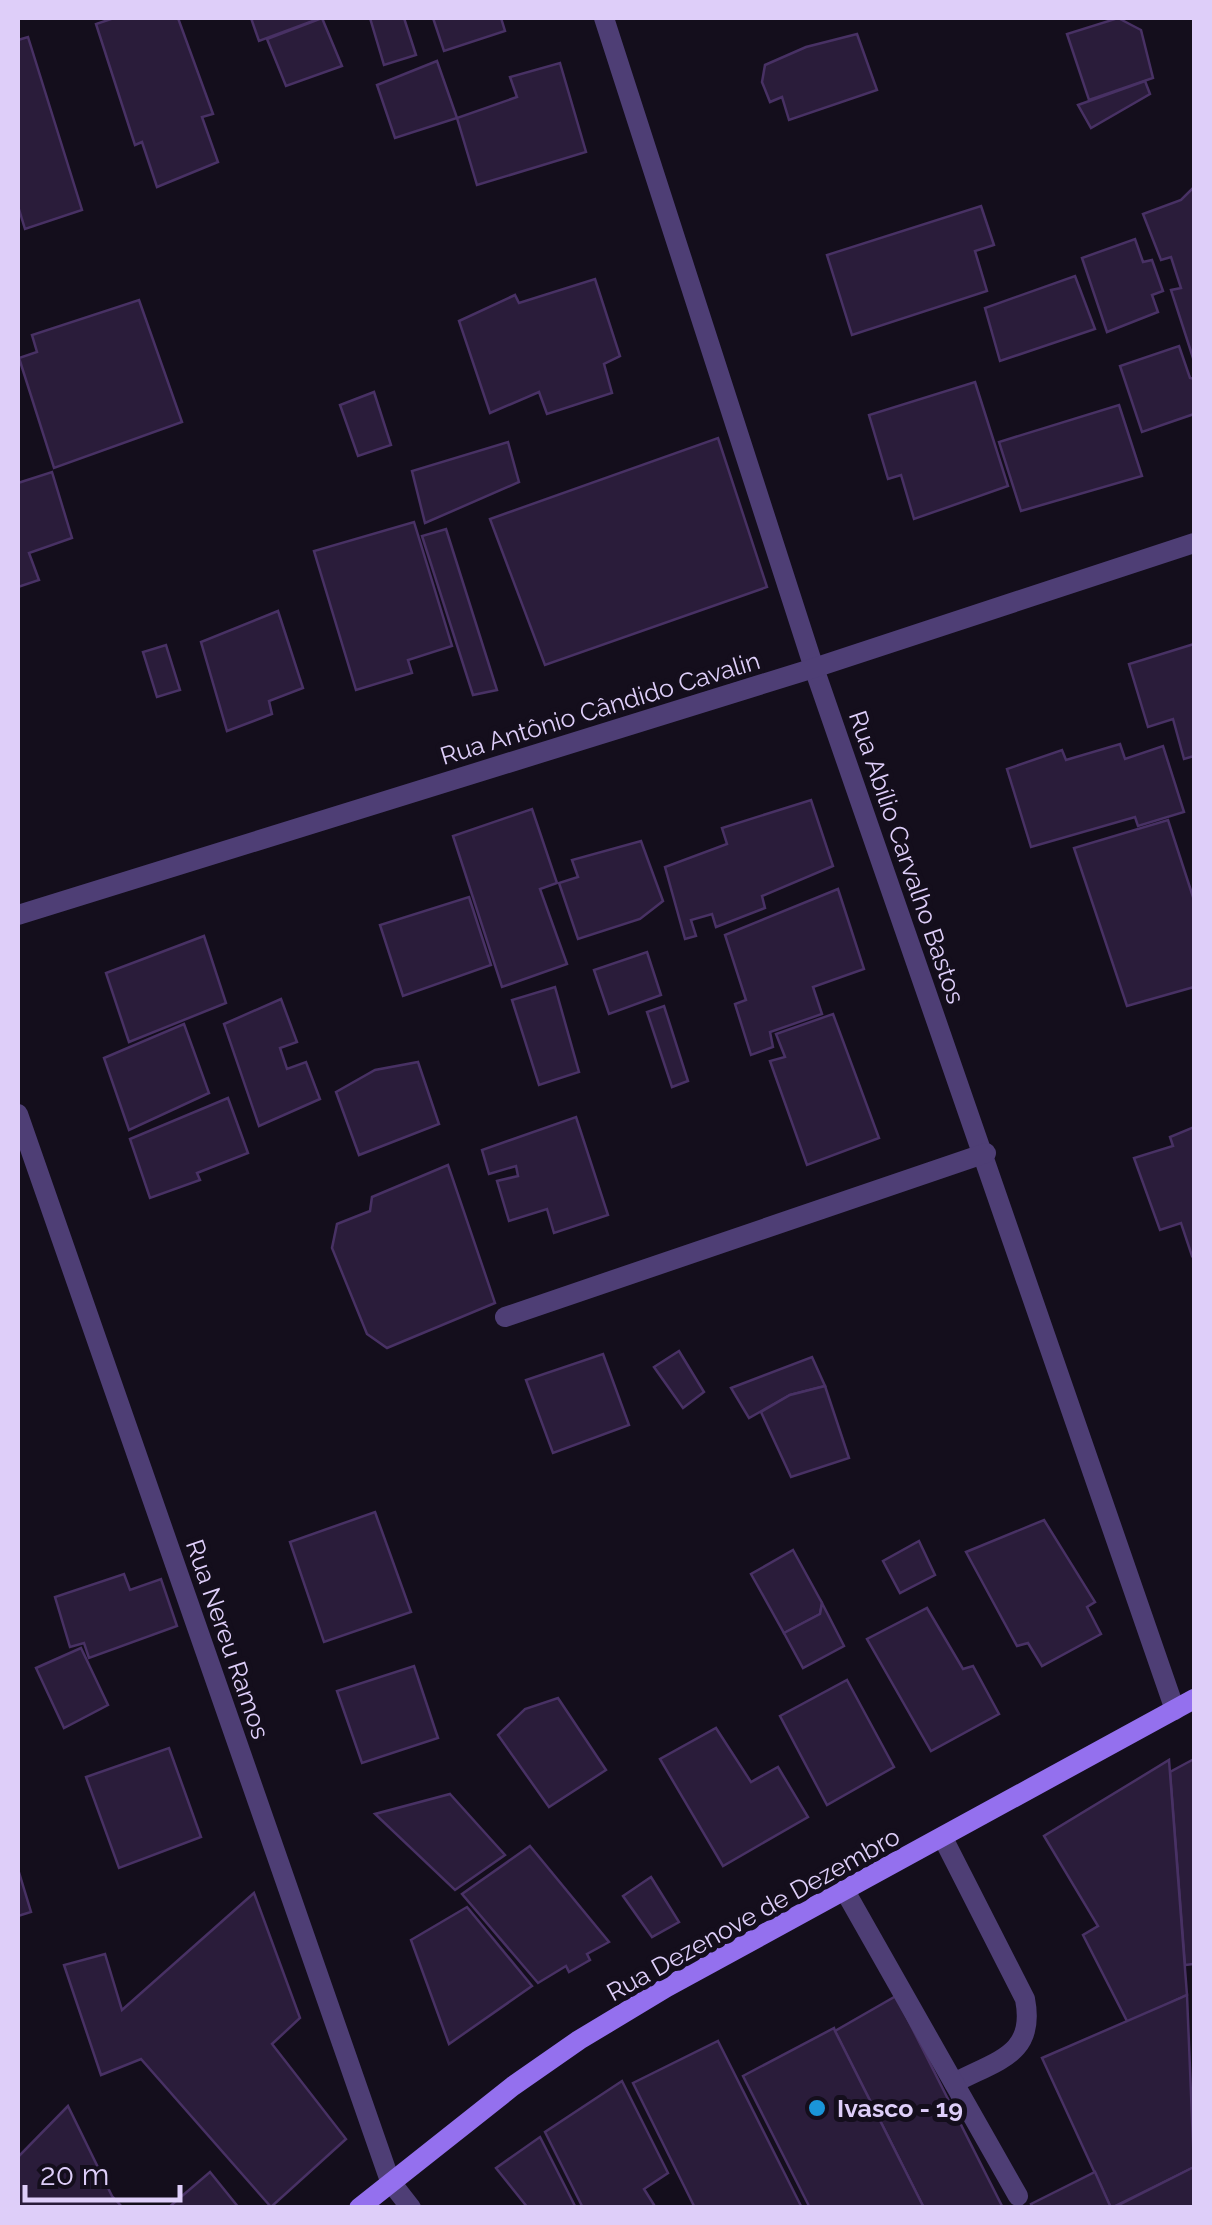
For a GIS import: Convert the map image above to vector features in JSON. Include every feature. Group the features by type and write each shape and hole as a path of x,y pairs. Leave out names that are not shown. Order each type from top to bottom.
{"main road":[{"name":"Rua Dezenove de Dezembro","path":"359,2208 579,2040 1185,1704"}],"street":[{"name":"Rua Abílio Carvalho Bastos","path":"604,18 814,668 1185,1704"},
{"name":"Rua Antônio Cândido Cavalin","path":"18,915 814,668 1194,542"},
{"name":"Rua Nereu Ramos","path":"18,1114 390,2181 410,2208"},
{"path":"505,1317 986,1153"},
{"path":"942,1838 1025,1998 1030,2025 1021,2047 954,2083"},
{"path":"845,1891 1018,2196"}],"building":[{"path":"114,18 178,18 213,114 202,117 218,162 157,187 142,142 135,145 96,24"},
{"path":"251,18 321,18 259,41"},
{"path":"322,18 342,66 286,86 267,39"},
{"path":"370,18 404,18 416,55 384,65"},
{"path":"433,18 501,18 505,31 444,51"},
{"path":"1118,18 1141,30 1153,78 1089,100 1067,34"},
{"path":"857,34 877,90 789,120 782,97 770,102 762,82 765,65 806,47"},
{"path":"28,37 82,210 25,229 18,206 18,40"},
{"path":"437,61 457,118 395,138 377,85"},
{"path":"560,63 586,152 477,185 457,118 517,97 510,77"},
{"path":"1145,81 1150,94 1091,128 1078,105"},
{"path":"1194,187 1194,361 1171,290 1181,288 1171,257 1161,260 1143,214 1181,200"},
{"path":"981,206 994,245 975,251 987,291 852,335 827,255"},
{"path":"1135,239 1143,262 1152,260 1163,291 1152,295 1158,312 1107,332 1082,258"},
{"path":"1075,276 1095,329 1000,361 985,308"},
{"path":"595,279 620,356 604,364 612,393 547,414 539,392 490,413 459,321 515,295 519,303"},
{"path":"139,300 182,422 54,468 19,358 37,352 32,335"},
{"path":"1179,346 1190,378 1194,379 1194,414 1142,432 1120,366"},
{"path":"975,382 1008,486 914,519 901,475 888,479 869,415"},
{"path":"374,392 391,445 358,456 340,405"},
{"path":"1119,405 1142,476 1021,511 999,442"},
{"path":"718,438 767,587 545,665 490,519"},
{"path":"508,442 519,482 425,523 412,471"},
{"path":"52,472 72,538 29,553 39,580 18,587 18,483"},
{"path":"414,522 452,646 408,660 412,673 356,690 314,551"},
{"path":"446,529 497,690 473,695 422,536"},
{"path":"278,611 303,688 269,701 272,714 227,731 201,642"},
{"path":"1194,644 1194,756 1184,759 1173,719 1148,727 1129,664"},
{"path":"166,645 180,690 157,697 143,652"},
{"path":"1120,744 1125,759 1163,746 1184,812 1138,826 1135,817 1031,847 1007,769 1062,750 1066,760"},
{"path":"811,800 833,866 762,896 765,908 716,927 712,914 691,920 696,936 685,939 665,867 727,844 722,828"},
{"path":"532,809 557,883 540,889 567,964 502,987 453,836"},
{"path":"1168,820 1194,900 1194,987 1127,1006 1074,848"},
{"path":"641,841 663,901 640,919 578,939 559,883 578,877 572,860"},
{"path":"838,889 864,969 813,987 822,1014 770,1032 773,1047 751,1055 735,1004 746,1000 725,935"},
{"path":"469,897 491,965 403,996 380,925"},
{"path":"204,936 226,1003 129,1042 106,973"},
{"path":"647,952 661,995 609,1014 594,970"},
{"path":"555,987 579,1072 539,1085 512,1000"},
{"path":"281,999 297,1042 280,1048 287,1069 306,1062 320,1099 259,1126 224,1024"},
{"path":"664,1006 688,1081 672,1087 647,1012"},
{"path":"833,1014 879,1138 807,1165 770,1061 785,1057 776,1034"},
{"path":"184,1024 209,1093 129,1130 104,1058"},
{"path":"418,1062 439,1124 359,1155 336,1092 375,1070"},
{"path":"228,1098 248,1153 197,1173 200,1180 150,1198 130,1139"},
{"path":"576,1117 608,1215 554,1233 547,1209 509,1221 497,1181 518,1176 516,1166 489,1174 482,1150"},
{"path":"1194,1127 1192,1256 1181,1223 1160,1230 1134,1158 1173,1146 1170,1137"},
{"path":"448,1165 495,1303 387,1348 367,1334 332,1248 337,1224 370,1211 372,1197"},
{"path":"679,1351 704,1392 683,1408 654,1367"},
{"path":"603,1354 629,1425 553,1453 526,1380"},
{"path":"812,1357 825,1386 790,1395 749,1418 731,1388"},
{"path":"825,1386 849,1458 791,1477 761,1412 790,1395"},
{"path":"375,1512 411,1612 324,1642 290,1542"},
{"path":"1044,1520 1095,1602 1087,1607 1101,1634 1042,1666 1028,1643 1017,1646 966,1552"},
{"path":"919,1541 935,1575 900,1593 883,1561"},
{"path":"793,1550 822,1603 820,1614 784,1633 751,1574"},
{"path":"124,1574 130,1590 161,1579 177,1626 89,1658 84,1643 70,1647 55,1597"},
{"path":"822,1603 844,1646 803,1668 784,1633 820,1614"},
{"path":"927,1608 963,1669 973,1666 999,1714 931,1751 867,1639"},
{"path":"81,1648 108,1705 64,1728 36,1668"},
{"path":"414,1666 438,1738 362,1763 337,1691"},
{"path":"847,1680 894,1767 827,1805 780,1716"},
{"path":"558,1698 606,1770 549,1807 498,1735 525,1709"},
{"path":"716,1728 751,1782 778,1767 808,1817 723,1866 660,1759"},
{"path":"169,1748 201,1837 119,1868 86,1777"},
{"path":"1194,1759 1194,1964 1185,1965 1170,1772"},
{"path":"1169,1760 1187,1995 1128,2023 1083,1935 1098,1926 1044,1836"},
{"path":"450,1794 505,1855 455,1890 375,1814"},
{"path":"530,1846 609,1942 587,1954 590,1960 569,1972 566,1966 538,1983 462,1894"},
{"path":"18,1869 31,1912 18,1916"},
{"path":"651,1877 679,1922 652,1937 623,1896"},
{"path":"254,1893 300,2018 272,2044 346,2139 271,2207 141,2059 101,2075 64,1965 105,1954 122,2010"},
{"path":"467,1907 532,1986 449,2044 411,1940"},
{"path":"1187,1995 1194,2167 1111,2208 1042,2058"},
{"path":"896,1996 1003,2208 924,2208 835,2031"},
{"path":"834,2028 924,2208 810,2208 743,2076"},
{"path":"718,2041 802,2208 695,2208 633,2083"},
{"path":"622,2081 668,2173 644,2189 656,2208 583,2208 545,2132"},
{"path":"68,2106 112,2196 123,2208 18,2208 18,2157"},
{"path":"540,2137 576,2208 528,2208 496,2168"},
{"path":"1194,2167 1194,2208 1113,2208"},
{"path":"210,2172 239,2208 168,2208"},
{"path":"1095,2172 1111,2208 1033,2208 1031,2204"}],"place":[{"name":"Ivasco - 19","path":"817,2108"}]}
